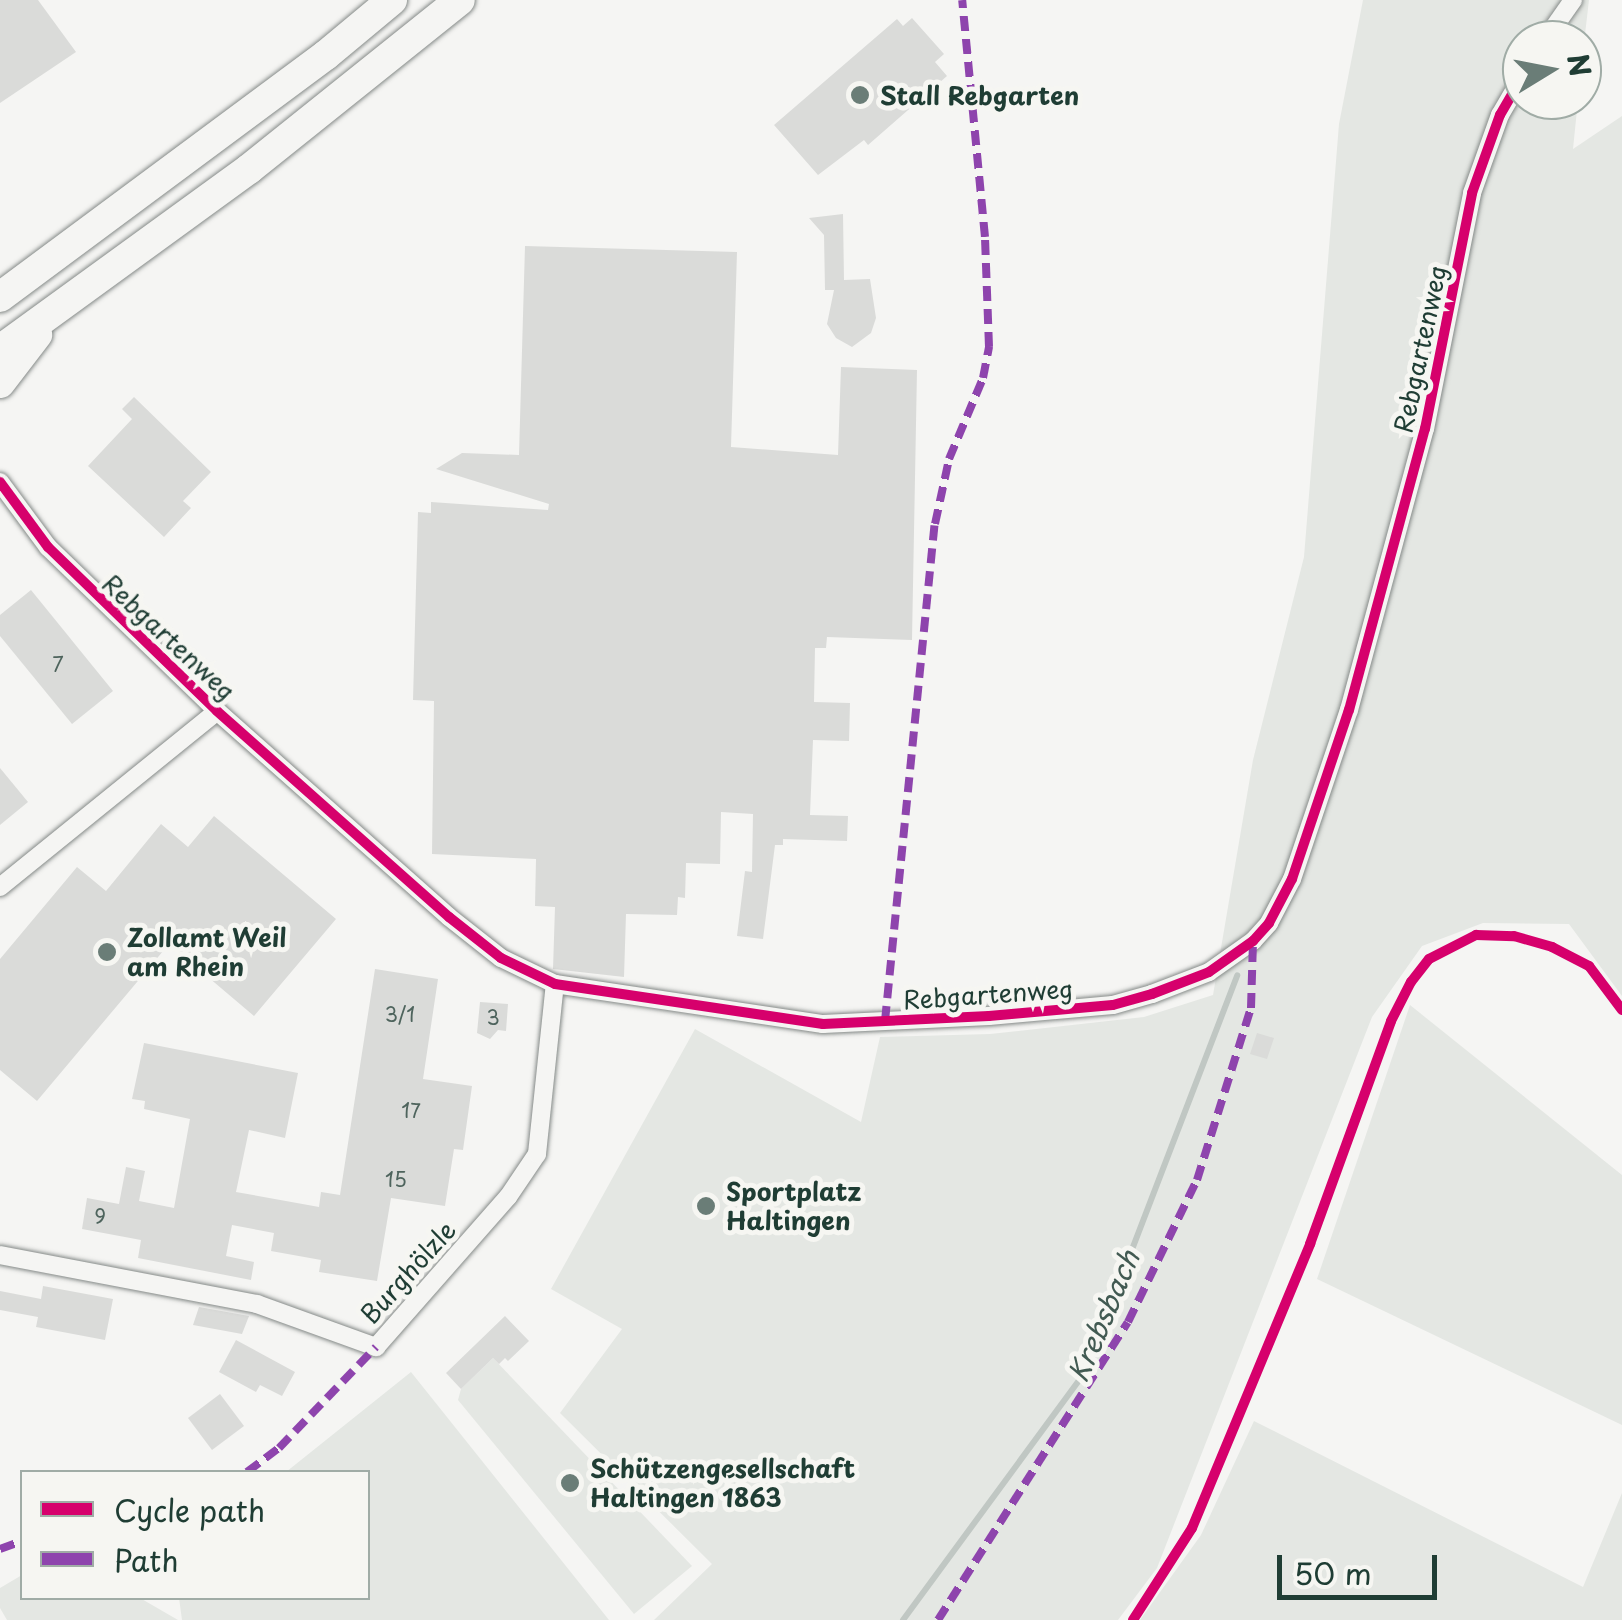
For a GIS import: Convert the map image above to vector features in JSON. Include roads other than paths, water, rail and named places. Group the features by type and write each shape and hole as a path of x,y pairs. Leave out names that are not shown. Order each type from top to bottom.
{"highway":[{"path":"0,297 311,66 392,0"},
{"path":"0,350 249,170 460,0"},
{"path":"0,383 50,316"}],"street":[{"name":"Rebgartenweg","path":"0,482 48,547 217,711 449,917 501,958 555,984 822,1024 1113,1004 1209,972 1249,944 1269,924 1292,880 1349,710 1426,429 1472,193 1502,112"},
{"path":"0,887 217,711"},
{"name":"Burghölzle","path":"0,1256 257,1304 376,1346 508,1197 537,1154 555,984"}],"waterway":[{"name":"Krebsbach","path":"903,1620 1085,1372 1237,975"}],"place":[{"name":"Stall Rebgarten","path":"860,95"},
{"name":"Zollamt Weil am Rhein","path":"107,952"},
{"name":"Sportplatz Haltingen","path":"706,1206"},
{"name":"Schützengesellschaft Haltingen 1863","path":"570,1483"}]}
